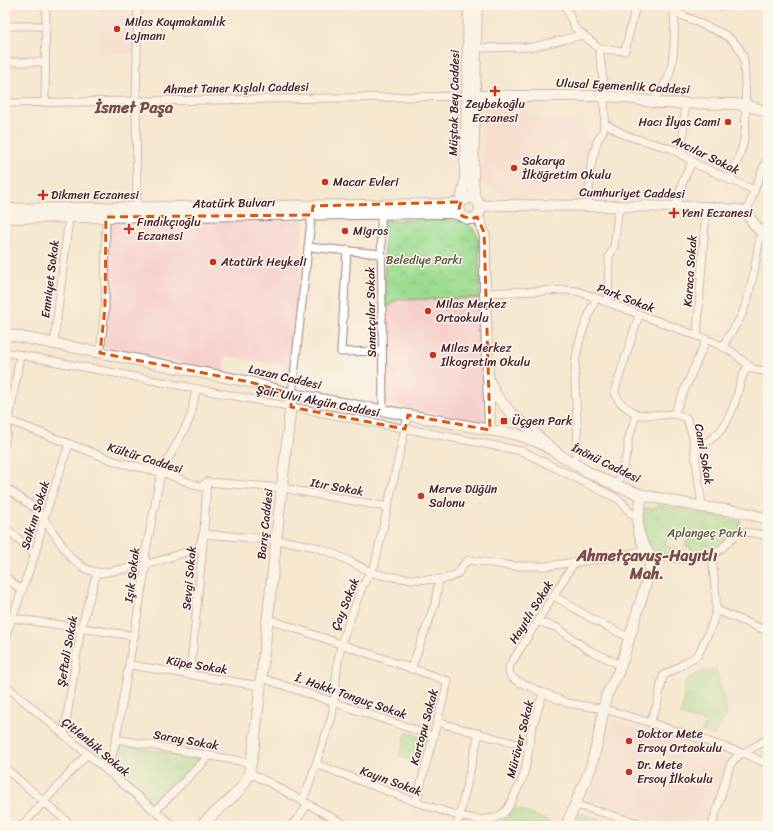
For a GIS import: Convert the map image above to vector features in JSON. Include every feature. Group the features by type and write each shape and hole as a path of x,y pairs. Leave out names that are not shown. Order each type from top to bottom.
{"street":[{"path":"45,102 46,5"},
{"path":"137,212 136,101 138,5"},
{"name":"Müştak Bey Caddesi","path":"469,5 473,176 478,203"},
{"name":"Müştak Bey Caddesi","path":"461,202 465,177 471,96 477,48 477,5"},
{"path":"565,5 575,28 582,35 593,42 598,49 604,78 603,131 597,142 591,166 588,205"},
{"path":"598,49 625,51 636,5"},
{"path":"654,102 658,92 667,81 671,69 674,8 721,32 736,44 743,55 744,60 745,105 743,144 730,180"},
{"path":"5,26 46,26"},
{"path":"477,48 533,47 582,35"},
{"path":"5,62 45,62"},
{"name":"Ahmet Taner Kışlalı Caddesi","path":"5,103 471,96"},
{"name":"Ulusal Egemenlik Caddesi","path":"471,96 622,97 654,102 745,105 768,112"},
{"path":"682,154 685,103"},
{"name":"Avcılar Sokak","path":"604,122 626,136 673,149 692,162 754,190"},
{"path":"768,157 754,190 748,211 749,218 768,238"},
{"path":"676,207 683,181 692,162"},
{"path":"470,198 478,203 480,212 477,217 471,219 462,216 459,208 461,202 470,198"},
{"name":"Atatürk Bulvarı","path":"5,209 106,213 312,210 449,204 461,202"},
{"name":"Cumhuriyet Caddesi","path":"478,203 706,207 748,211"},
{"path":"608,303 609,257 614,247 619,206"},
{"name":"Karaca Sokak","path":"697,336 706,207"},
{"name":"Atatürk Bulvarı","path":"312,210 381,214 447,213 462,216"},
{"name":"Barış Caddesi","path":"200,826 237,793 245,782 250,768 277,541 312,210"},
{"path":"100,353 105,308 106,213"},
{"name":"Atatürk Bulvarı","path":"5,218 69,218 106,213"},
{"name":"Sanatçılar Sokak","path":"381,214 383,410"},
{"name":"İnönü Caddesi","path":"477,217 482,224 485,236 485,293 490,430"},
{"name":"Emniyet Sokak","path":"54,343 69,218"},
{"path":"722,347 743,313 752,282 761,230"},
{"path":"308,246 381,254"},
{"path":"347,250 341,352 382,351"},
{"name":"Park Sokak","path":"485,293 570,290 596,298 697,336 722,347 737,356 748,366"},
{"path":"574,463 577,448 574,382 575,360 582,332 596,298"},
{"path":"639,314 615,393 619,401 636,415 674,414 706,340"},
{"name":"Lozan Caddesi","path":"5,334 250,382 292,394 490,430 530,439 557,453"},
{"name":"Şair Ulvi Akgün Caddesi","path":"5,352 527,453 618,499 632,515 638,517"},
{"path":"5,443 7,420 20,355"},
{"path":"695,455 698,447 713,439 728,421 742,375 748,366 758,371 768,372"},
{"name":"İnönü Caddesi","path":"489,379 495,394 504,406 557,453 617,486 642,495 702,507 742,512 768,519"},
{"name":"Işık Sokak","path":"104,768 112,756 116,740 135,636 146,565 145,556 160,472 187,425 196,389"},
{"name":"Cami Sokak","path":"674,414 683,416 687,419 693,437 702,507"},
{"name":"Çay Sokak","path":"291,826 299,817 305,803 309,785 332,716 341,644 359,594 376,564 408,415"},
{"path":"617,486 628,451 628,440 636,415"},
{"name":"Kültür Caddesi","path":"7,420 117,462 160,472 201,487 208,482 282,488"},
{"name":"Salkım Sokak","path":"5,638 35,554 44,518 69,444"},
{"name":"Sevgi Sokak","path":"190,675 208,482"},
{"path":"5,487 36,509 44,518 71,558 86,569 97,572 107,572 146,565 199,548 203,534 305,545 324,550 372,572 385,575 439,579 454,576 460,571 464,562 469,560 513,566 546,566 648,553 670,558 688,559 712,554 723,548 733,536 740,532 768,536"},
{"name":"Itır Sokak","path":"282,488 388,507"},
{"path":"566,826 576,805 595,753 606,696 621,665 647,580 650,566 648,553 640,535 638,517 642,495"},
{"path":"5,527 35,554"},
{"path":"650,722 657,705 663,676 698,655 709,632 716,610 712,554"},
{"name":"Hayıtlı Sokak","path":"543,692 514,679 510,674 510,665 574,563"},
{"name":"Şeftali Sokak","path":"64,735 81,628 97,572"},
{"path":"5,576 22,591"},
{"path":"268,619 411,669 435,604 439,579"},
{"path":"554,596 594,620 630,638"},
{"path":"716,610 768,631"},
{"path":"12,618 135,636"},
{"path":"538,622 556,627 587,649 621,665"},
{"name":"Küpe Sokak","path":"130,665 190,675 261,682"},
{"name":"Kartopu Sokak","path":"411,669 448,681 416,802"},
{"name":"İ. Hakkı Tonguç Sokak","path":"261,682 334,702 433,736"},
{"name":"Çitlenbik Sokak","path":"5,685 173,826"},
{"path":"543,692 567,703 604,709 650,722 743,753 768,764"},
{"name":"Mürüver Sokak","path":"459,816 489,820 505,812 522,780 526,766 531,732 543,692"},
{"path":"437,722 528,747"},
{"path":"457,826 479,733"},
{"path":"712,826 730,765 733,760 743,753 761,745 768,738"},
{"name":"Saray Sokak","path":"116,740 210,756 250,768 270,783 347,826"},
{"path":"22,826 87,754"},
{"path":"155,811 210,756"},
{"name":"Kayın Sokak","path":"316,764 416,802 459,816"},
{"path":"5,768 72,826"},
{"path":"576,805 649,826"}],"highlighted area":[{"path":"461,202 459,208 462,216 471,219 477,217 484,232 490,430 408,415 405,429 291,407 292,394 250,382 100,353 105,308 106,217 312,215 313,206"}],"shaded area":[{"name":"Milas Kaymakamlık Lojmanı","path":"99,5 135,5 135,53 99,53"},
{"path":"482,102 528,103 528,116 583,123 586,138 595,143 587,170 585,199 512,198 482,184"},
{"path":"184,221 304,221 290,367 225,356 225,372 104,346 109,299 110,223"},
{"path":"15,225 5,310 5,226"},
{"name":"Milas Merkez Ilkogretim Okulu","path":"480,298 484,424 385,403 385,306 391,306 397,300"},
{"path":"615,721 727,758 708,826 662,826 647,823 647,818 587,800 607,730 612,722"}],"green space":[{"name":"Belediye Parkı","path":"384,220 457,220 465,222 471,226 479,239 480,298 397,300 391,306 385,306"},
{"name":"Aplangeç Parkı","path":"658,505 741,521 738,529 724,543 714,550 699,555 671,555 648,546 641,529 644,509 648,507 652,509 656,508","holes":["676,531 688,534 686,546 691,547 690,553 665,546 667,537 674,538"]},
{"path":"716,668 727,715 714,736 702,732 705,722 680,715 684,703 684,686 686,682 697,674"},
{"path":"407,732 428,739 421,763 399,756"},
{"path":"119,744 200,759 155,806 112,768"},
{"path":"515,808 561,826 463,826 464,823 498,823 504,820"},
{"path":"579,813 617,826 575,826"}],"place":[{"name":"Milas Kaymakamlık Lojmanı","path":"117,29"},
{"name":"Zeybekoğlu Eczanesi","path":"495,91"},
{"name":"Hacı İlyas Cami","path":"728,122"},
{"name":"Sakarya İlköğretim Okulu","path":"514,168"},
{"name":"Macar Evleri","path":"325,182"},
{"name":"Dikmen Eczanesi","path":"43,195"},
{"name":"Yeni Eczanesi","path":"674,213"},
{"name":"Fındıkçıoğlu Eczanesi","path":"129,229"},
{"name":"Migros","path":"345,231"},
{"name":"Atatürk Heykeli","path":"213,262"},
{"name":"Milas Merkez Ortaokulu","path":"428,311"},
{"name":"Milas Merkez Ilkogretim Okulu","path":"433,355"},
{"name":"Üçgen Park","path":"504,421"},
{"name":"Merve Düğün Salonu","path":"421,496"},
{"name":"Doktor Mete Ersoy Ortaokulu","path":"629,741"},
{"name":"Dr. Mete Ersoy İlkokulu","path":"629,772"}],"district":[{"name":"İsmet Paşa","path":"134,107"},
{"name":"Ahmetçavuş-Hayıtlı Mah.","path":"647,564"}]}
